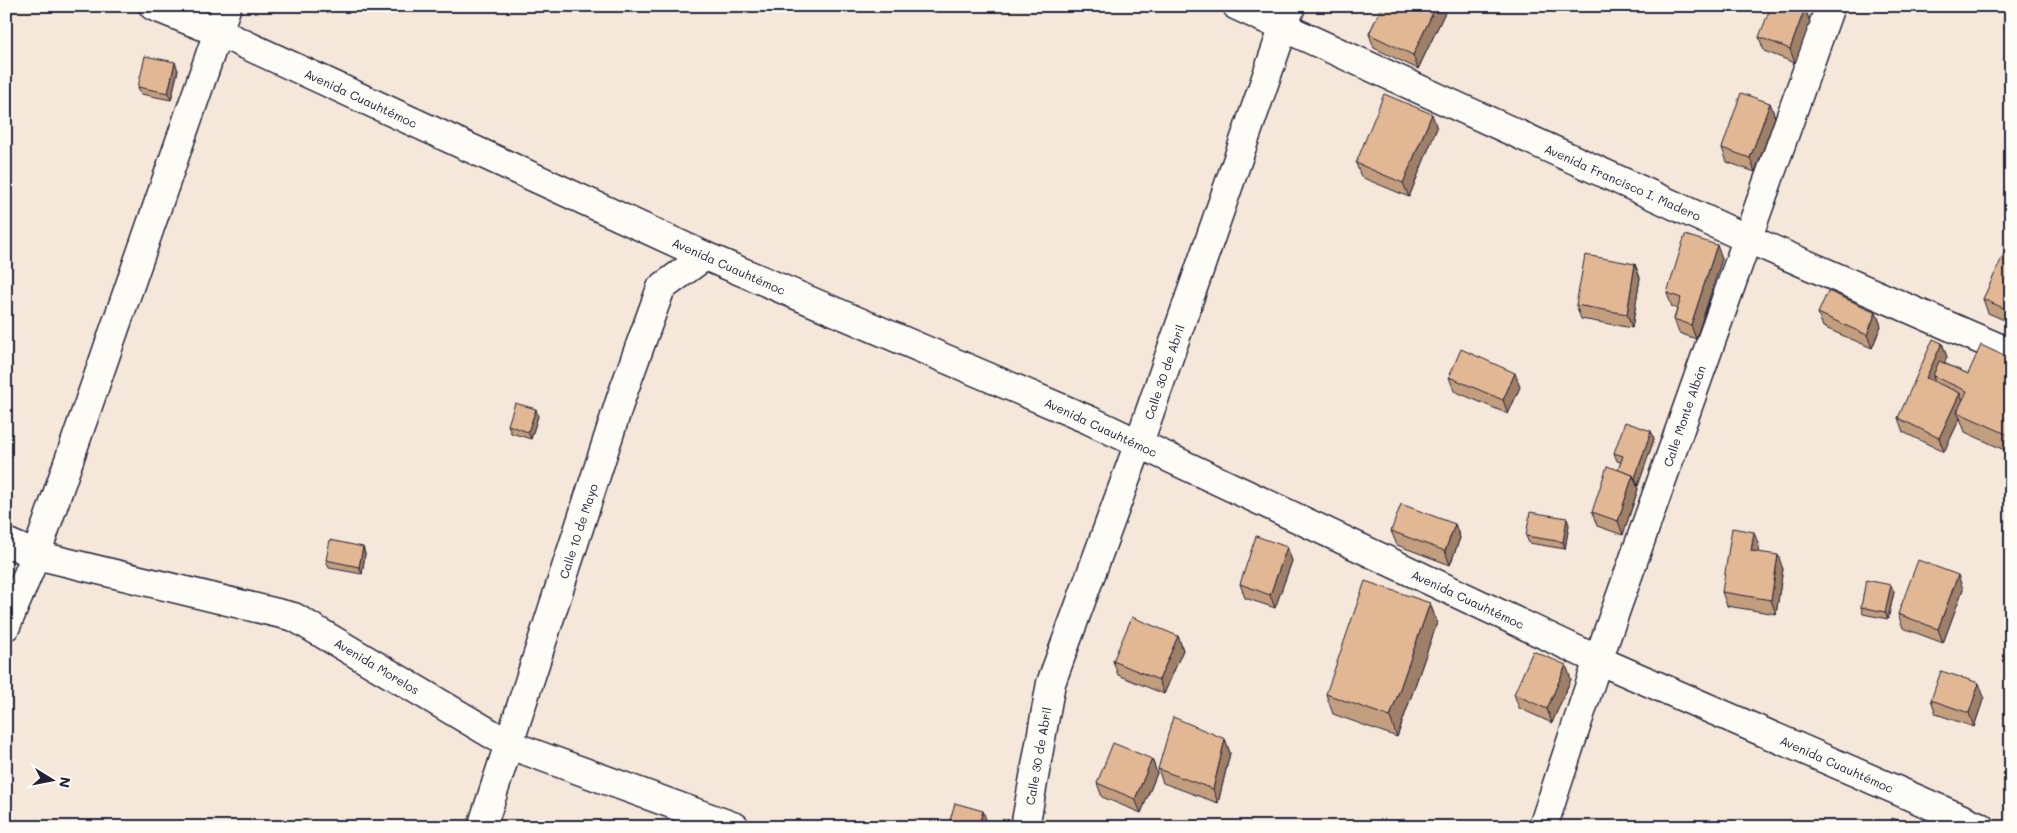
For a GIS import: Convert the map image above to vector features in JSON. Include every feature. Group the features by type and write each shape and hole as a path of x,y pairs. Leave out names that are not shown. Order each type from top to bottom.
{"street":[{"name":"Avenida Cuauhtémoc","path":"153,6 218,32 705,256 1089,420 1598,660 1981,827"},
{"path":"6,626 36,555 227,6"},
{"name":"Avenida Francisco I. Madero","path":"1237,6 1288,18 1746,238 2011,353"},
{"name":"Calle Monte Albán","path":"1542,827 1598,660 1746,238 1830,6"},
{"name":"Calle 30 de Abril","path":"1026,827 1052,683 1288,18"},
{"name":"Calle 10 de Mayo","path":"482,827 622,395 661,288 705,256"},
{"name":"Avenida Morelos","path":"6,542 36,555 294,617 510,745 734,827"}],"building":[{"path":"1382,6 1436,6 1413,55 1369,34"},
{"path":"1771,6 1800,6 1805,8 1790,49 1759,37"},
{"path":"145,56 175,62 168,93 138,87"},
{"path":"1741,93 1770,103 1750,158 1722,148"},
{"path":"1384,94 1432,114 1403,183 1356,163"},
{"path":"1685,235 1717,245 1691,325 1674,319 1681,298 1667,293"},
{"path":"2008,245 2011,246 2011,304 2008,310 1983,299"},
{"path":"1585,255 1635,264 1627,314 1576,305"},
{"path":"1828,291 1876,312 1867,335 1818,313"},
{"path":"1933,339 1942,343 1926,378 1960,393 1939,438 1898,418"},
{"path":"1981,345 2011,359 2011,436 1957,412 1967,391 1933,376 1939,361 1968,374"},
{"path":"1461,349 1515,373 1503,400 1449,377"},
{"path":"515,403 536,409 528,432 508,425"},
{"path":"1625,422 1651,431 1635,478 1633,475 1618,470 1623,456 1614,453"},
{"path":"1607,466 1633,475 1618,521 1592,512"},
{"path":"1401,504 1455,524 1445,551 1391,531"},
{"path":"1530,512 1567,518 1563,542 1526,536"},
{"path":"1732,528 1754,532 1751,551 1778,555 1771,600 1722,592"},
{"path":"1256,536 1287,547 1270,595 1240,584"},
{"path":"330,540 363,547 359,567 326,560"},
{"path":"1918,560 1958,575 1938,629 1898,614"},
{"path":"1866,580 1891,585 1885,612 1861,607"},
{"path":"1365,581 1430,603 1390,717 1326,694"},
{"path":"1132,617 1178,636 1159,680 1113,661"},
{"path":"1533,651 1566,665 1547,709 1514,694"},
{"path":"1941,671 1979,683 1969,713 1931,700"},
{"path":"1173,717 1225,739 1213,789 1158,769"},
{"path":"1113,743 1152,759 1135,799 1097,783"},
{"path":"955,803 983,811 978,827 948,827"},
{"path":"1892,818 1920,827 1889,827"}]}
